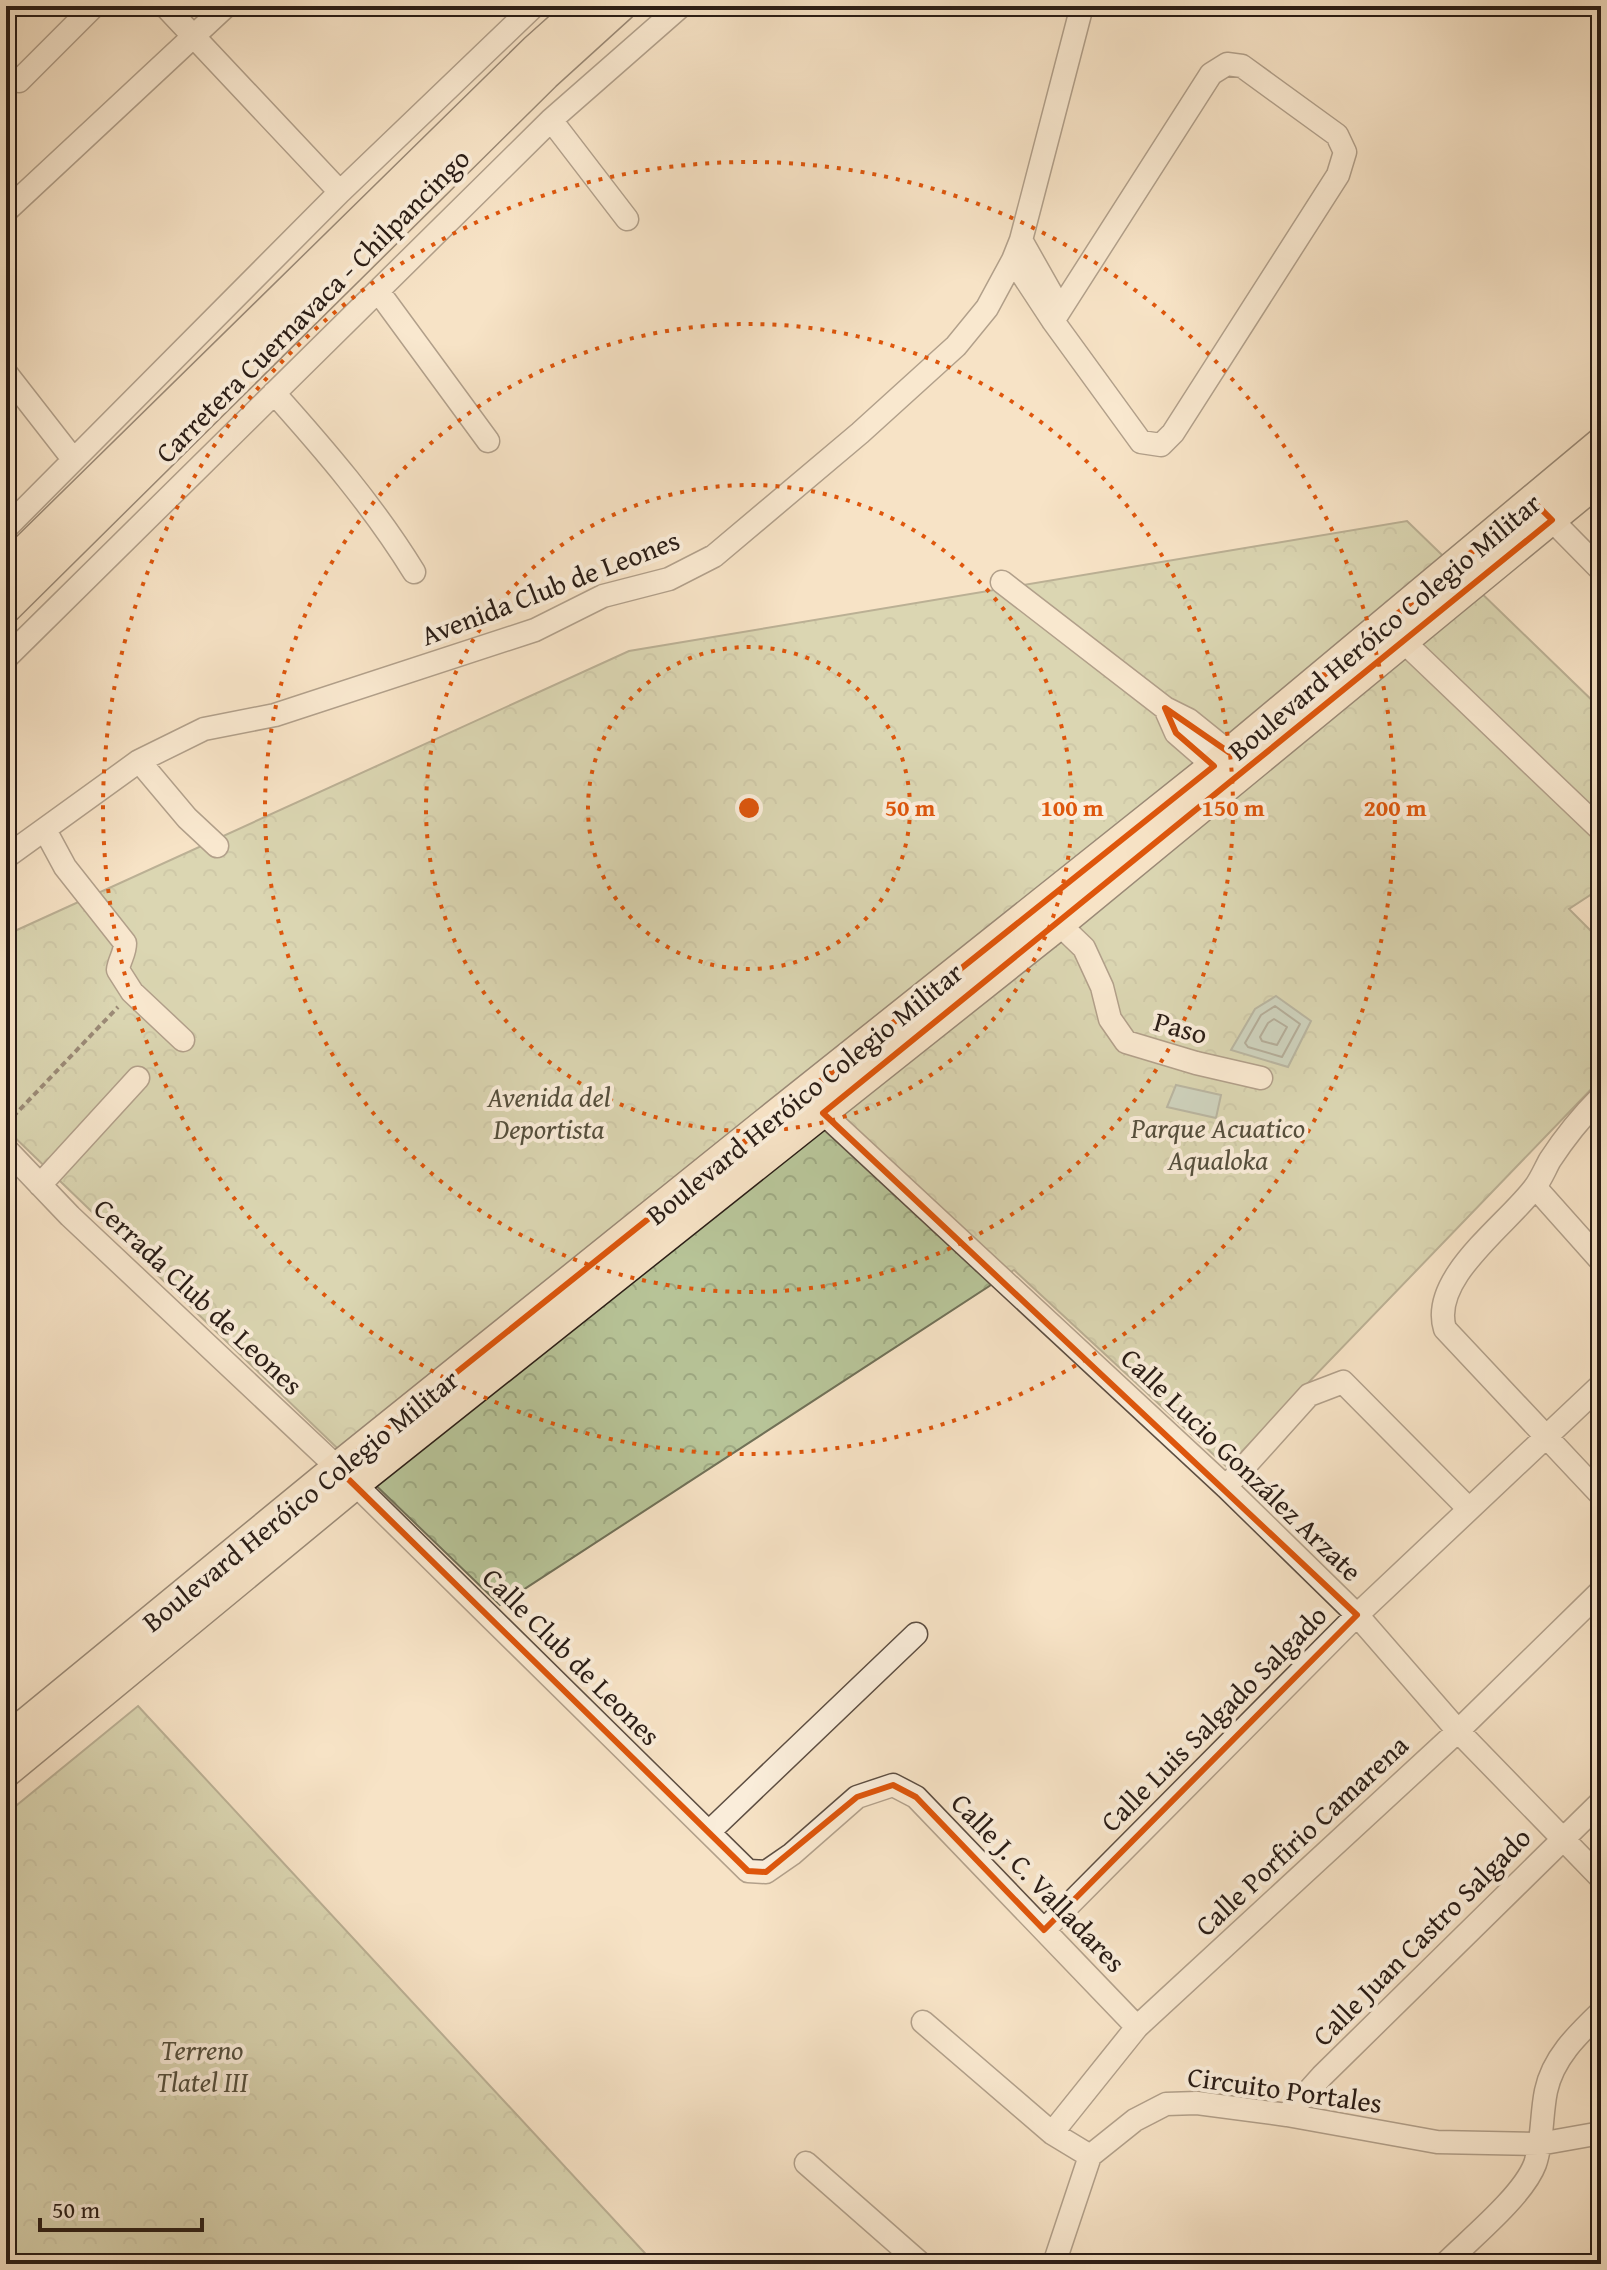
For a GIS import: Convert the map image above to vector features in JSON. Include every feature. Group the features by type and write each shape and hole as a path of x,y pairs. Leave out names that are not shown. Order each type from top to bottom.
{"main road":[{"name":"Carretera Cuernavaca - Chilpancingo","path":"6,569 584,6"},
{"name":"Carretera Cuernavaca - Chilpancingo","path":"6,608 545,75 621,6"},
{"name":"Boulevard Heróico Colegio Militar","path":"6,1740 346,1476 823,1113 1059,924 1404,642 1543,511 1601,443"},
{"name":"Boulevard Heróico Colegio Militar","path":"6,1772 346,1476 778,1113 1222,760 1543,511 1601,478"}],"street":[{"path":"19,81 94,6"},
{"path":"165,6 340,192"},
{"path":"6,211 226,6"},
{"path":"6,528 340,192 534,6"},
{"path":"6,658 551,120 681,6"},
{"name":"Avenida Club de Leones","path":"6,857 139,761 204,729 275,715 535,630 603,596 669,579 714,556 860,433 956,346 987,308 1017,250 1082,6"},
{"path":"1017,250 1057,316 1141,442 1161,445 1173,433 1338,175 1345,152 1337,135 1242,66 1227,64 1211,74 1057,316"},
{"path":"551,120 627,219"},
{"path":"378,291 488,441"},
{"path":"6,373 73,459"},
{"path":"274,393 365,501 414,572"},
{"path":"1543,511 1601,570"},
{"path":"1002,582 1165,708 1189,720 1222,760"},
{"path":"1404,642 1601,830"},
{"path":"139,761 187,818 217,846"},
{"path":"45,830 65,867 125,943 125,954 119,961 118,970 132,992 183,1040"},
{"name":"Paso","path":"1059,924 1084,948 1102,987 1110,1019 1126,1042 1261,1078"},
{"path":"40,1185 138,1078"},
{"path":"1601,1097 1579,1120 1535,1187 1469,1259 1447,1295 1441,1315 1445,1329 1547,1434 1601,1495"},
{"name":"Calle Lucio González Arzate","path":"823,1113 1226,1487 1357,1615 1458,1731 1601,1878"},
{"name":"Cerrada Club de Leones","path":"6,1149 346,1476"},
{"path":"1535,1187 1601,1261"},
{"path":"1226,1487 1309,1395 1343,1382 1468,1508"},
{"name":"Calle Luis Salgado Salgado","path":"1044,1930 1357,1615 1601,1385"},
{"name":"Calle Club de Leones","path":"346,1476 748,1871 766,1872 792,1854 857,1797 893,1785"},
{"name":"Calle Porfirio Camarena","path":"1052,2133 1137,2027 1458,1731 1601,1591"},
{"path":"709,1832 916,1634"},
{"name":"Calle J. C. Valladares","path":"893,1785 916,1797 1137,2027"},
{"name":"Calle Juan Castro Salgado","path":"1287,2115 1322,2076 1601,1802"},
{"path":"1445,2264 1518,2191 1535,2165 1546,2090 1555,2064 1573,2039 1601,2012"},
{"path":"923,2022 1052,2133 1090,2156 1054,2264"},
{"name":"Circuito Portales","path":"1090,2156 1135,2120 1166,2104 1197,2103 1287,2115 1437,2142 1539,2144 1601,2133"},
{"path":"806,2163 921,2264"}],"path":[{"path":"6,1124 132,992"}],"highlighted area":[{"path":"1533,501 1552,520 823,1113 1357,1615 1044,1930 916,1797 893,1785 857,1797 766,1872 748,1871 337,1468 1214,766 1176,733 1165,708 1230,753"}],"green space":[{"name":"Avenida del Deportista","path":"1407,521 1601,709 1601,888 1569,909 1601,941 1601,1079 1227,1467 1014,1270 500,1605 6,1129 6,935 629,651"},
{"name":"Terreno Tlatel III","path":"138,1706 655,2264 6,2264 6,1814"}],"water":[{"path":"1276,996 1311,1021 1288,1067 1231,1050 1255,1009"},
{"path":"1176,1085 1221,1095 1216,1118 1167,1107"}],"park label":[{"name":"Parque Acuatico Aqualoka","path":"1218,1143"}]}
